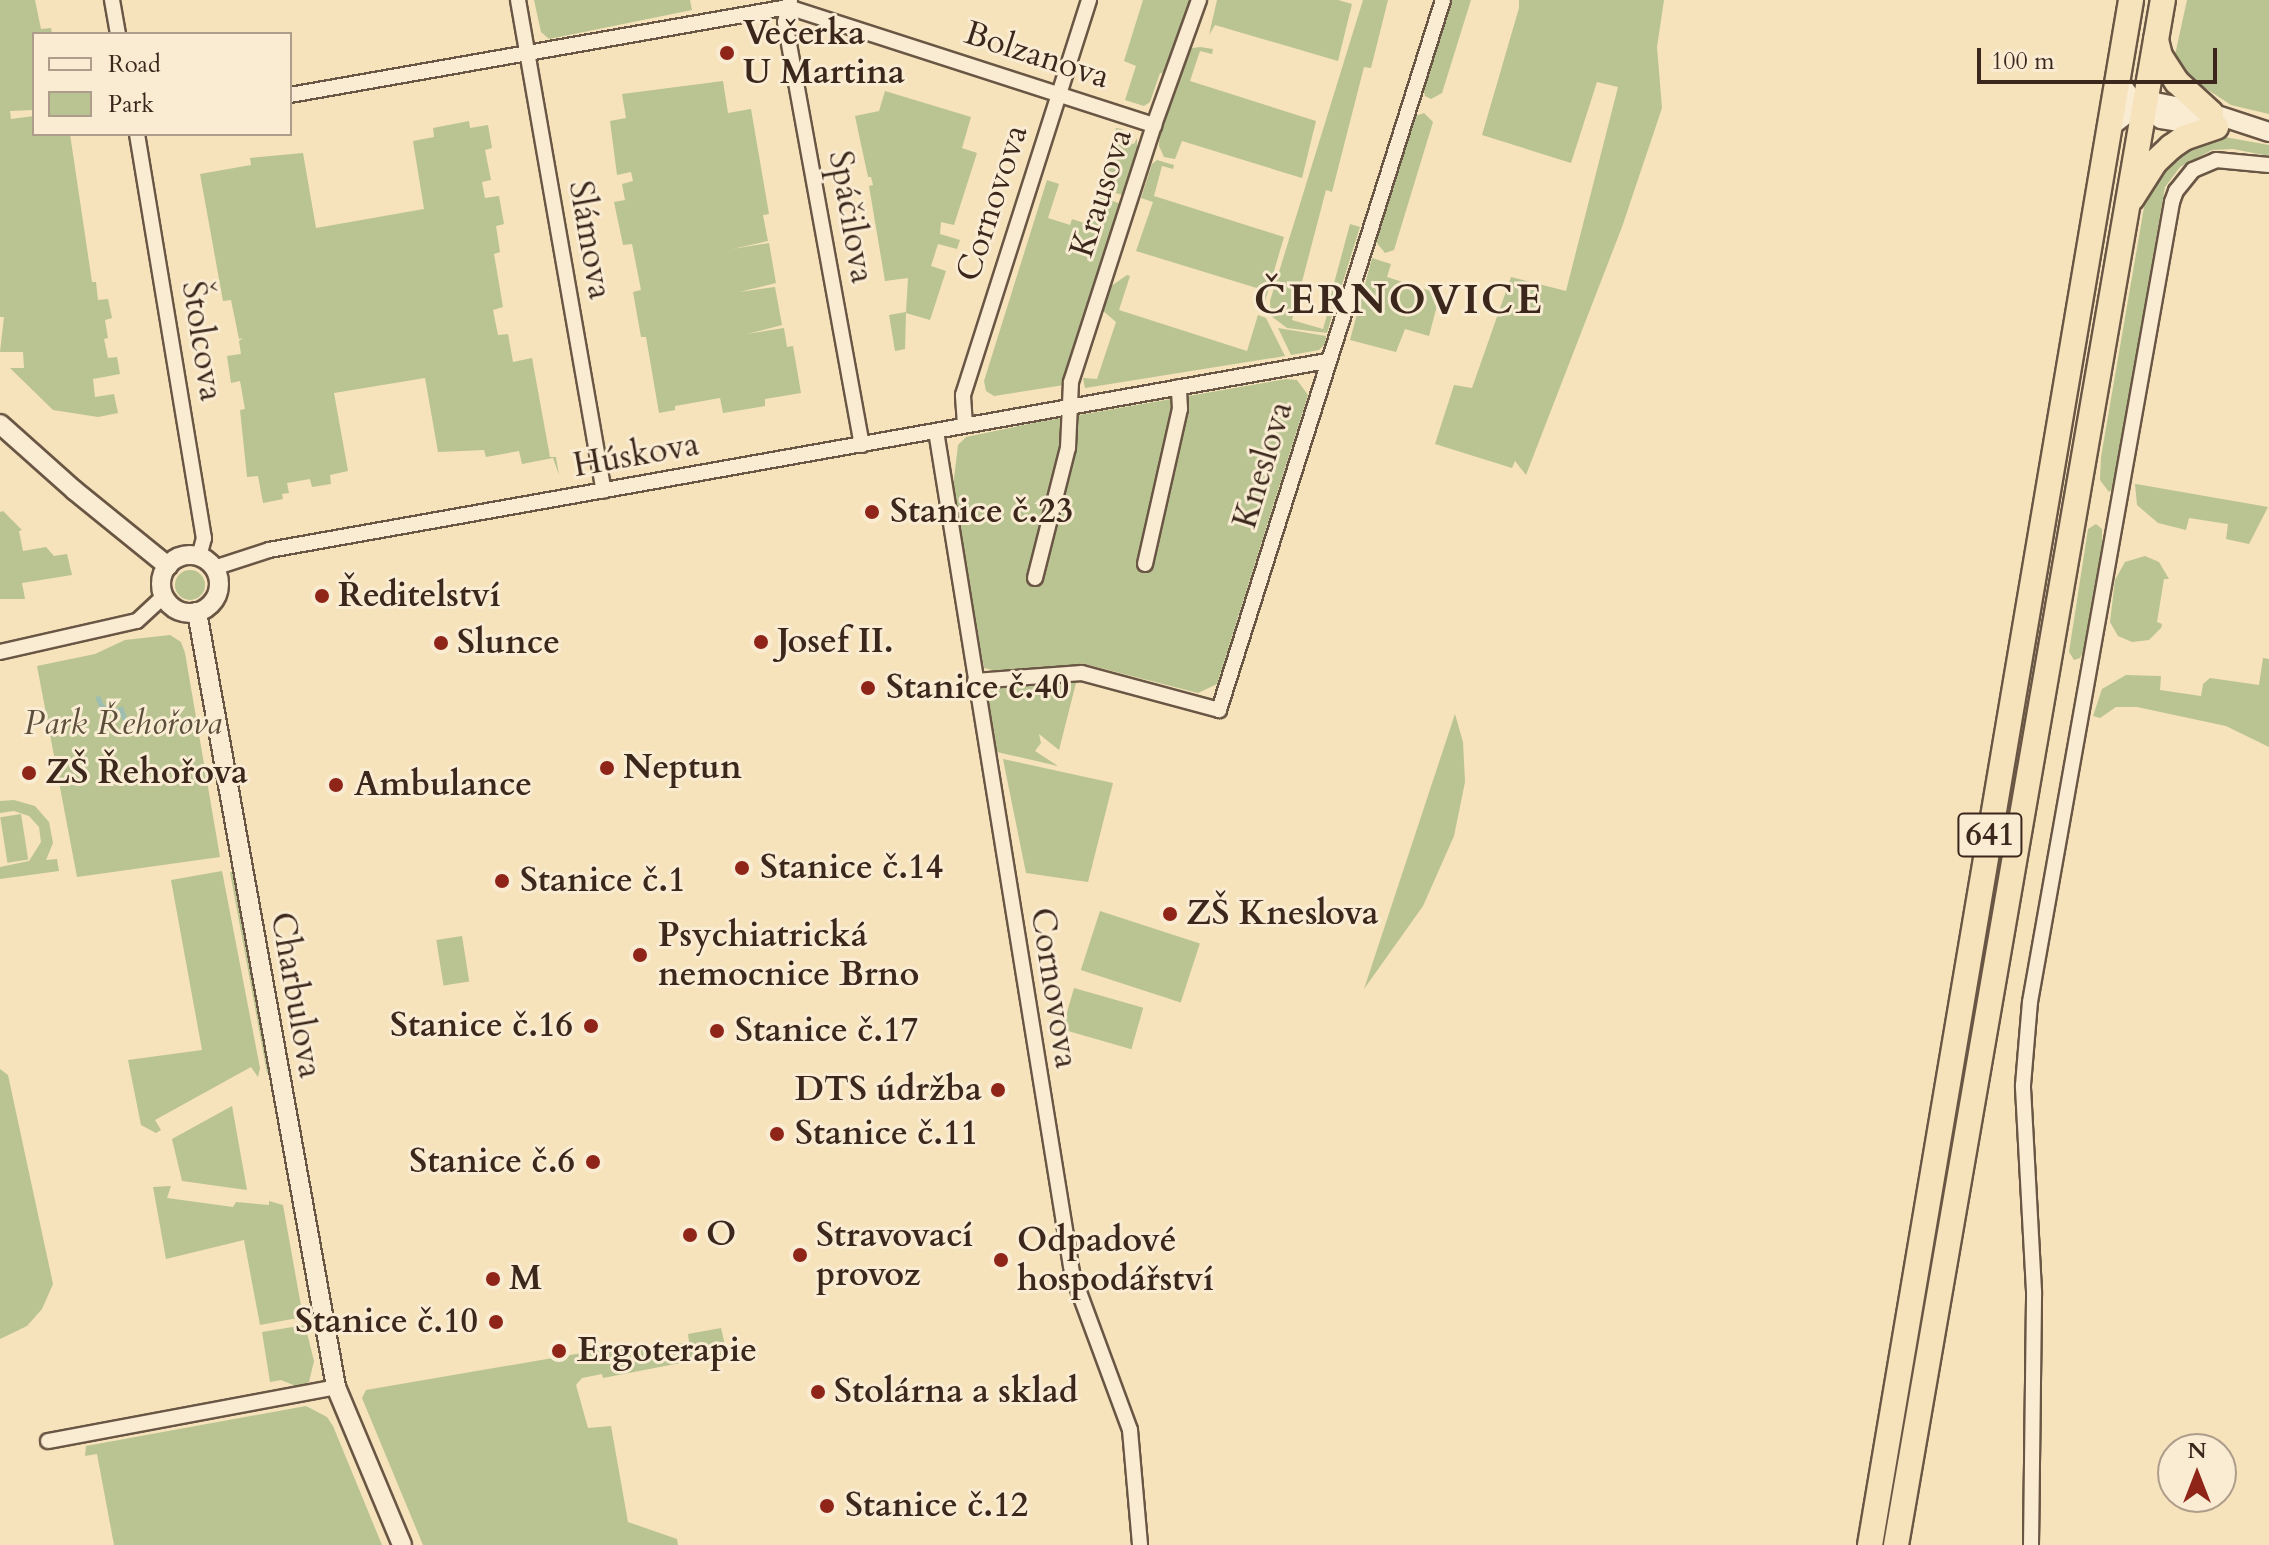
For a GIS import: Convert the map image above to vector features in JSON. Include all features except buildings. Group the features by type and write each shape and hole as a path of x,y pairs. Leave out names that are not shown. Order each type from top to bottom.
{"highway":[{"name":"641","path":"1870,1545 2131,0"},
{"name":"641","path":"1896,1545 2163,0"},
{"path":"2123,218 2135,190 2155,162 2184,138 2213,120 2168,71 2156,40"}],"street":[{"path":"112,0 118,32"},
{"name":"Slámova","path":"518,0 604,491"},
{"name":"Cornovova","path":"965,425 963,395 1089,0"},
{"name":"Krausova","path":"1070,406 1071,382 1154,125 1199,0"},
{"name":"Kneslova","path":"975,681 1082,673 1219,710 1443,0"},
{"name":"Bolzanova","path":"292,95 528,55 789,4 1154,125"},
{"name":"Spáčilova","path":"789,4 785,22 862,445"},
{"path":"2117,78 2129,95 2161,119 2213,120 2269,132"},
{"path":"2111,126 2143,106"},
{"name":"Štolcova","path":"137,136 203,531 199,557"},
{"path":"2031,1545 2034,1291 2023,1085 2030,1002 2172,202 2176,191 2193,170 2216,160 2269,165"},
{"name":"Húskova","path":"214,568 269,550 1327,361"},
{"path":"1145,564 1180,409 1179,387"},
{"path":"1035,578 1068,448 1070,406"},
{"path":"0,424 83,498 168,566"},
{"name":"Cornovova","path":"936,431 1072,1273 1130,1430 1140,1545"},
{"path":"183,557 199,557 214,568 219,582 217,596 206,609 181,612 164,596 162,579 168,566 183,557"},
{"path":"0,652 137,621 164,596"},
{"name":"Charbulova","path":"197,612 336,1387 402,1545"},
{"path":"48,1441 336,1387"}],"green space":[{"path":"0,0 35,0 41,29 51,28 52,32 32,32 32,110 10,111 11,119 32,116 32,136 70,136 92,282 96,282 98,300 108,299 112,318 105,320 108,338 104,339 108,358 117,357 120,374 93,379 95,397 114,394 118,413 98,417 53,410 10,368 24,368 23,352 0,352 4,317 0,317"},
{"path":"534,0 690,0 692,10 549,39 541,32"},
{"path":"1143,0 1190,0 1166,74 1160,73 1150,102 1144,106 1125,100 1136,66 1124,61"},
{"path":"1217,0 1338,0 1352,4 1338,61 1215,25 1209,35"},
{"path":"1363,0 1388,0 1371,68 1364,67 1332,192 1326,190 1292,320 1323,329 1329,308 1334,309 1327,333 1287,328 1271,316 1270,301"},
{"path":"1451,0 1471,0 1442,93 1431,99 1425,96 1423,88"},
{"path":"1519,0 1664,0 1657,47 1662,108 1622,227 1526,475 1515,461 1512,468 1435,444 1454,385 1472,388 1511,277 1566,291 1618,87 1597,82 1571,163 1482,135"},
{"path":"2187,0 2269,0 2269,114 2231,105 2187,76 2175,55"},
{"path":"1192,48 1213,49 1212,54 1200,51 1190,81 1316,121 1302,178 1182,141 1175,159 1164,157 1159,146 1160,130 1180,61"},
{"path":"723,81 728,113 751,109 769,214 763,215 768,241 732,249 769,243 776,283 739,292 775,287 782,325 747,334 784,328 787,347 793,346 801,393 765,399 765,406 723,413 720,398 675,406 675,410 659,413 646,337 641,337 633,292 641,290 632,244 623,245 614,202 625,200 622,184 633,181 631,172 617,175 610,121 626,118 622,94"},
{"path":"885,91 971,117 962,148 977,153 954,225 941,222 940,234 960,240 957,249 938,244 931,266 946,271 930,320 906,313 905,349 895,351 889,315 906,312 908,278 885,281 869,186 873,185 871,177 868,177 855,116 879,111"},
{"path":"1424,113 1433,122 1394,250 1385,253 1376,242 1415,116"},
{"path":"469,121 470,128 488,125 492,148 485,150 491,180 482,182 485,198 499,196 504,224 496,226 500,252 494,254 503,307 493,310 498,335 508,334 513,362 532,358 550,457 556,457 559,475 553,458 522,464 519,451 486,457 484,450 438,452 425,378 334,393 348,471 330,475 331,484 312,487 310,479 287,483 289,493 282,494 283,499 263,503 258,476 247,477 240,410 245,409 240,381 231,383 227,356 241,354 239,341 243,338 239,339 231,300 223,301 200,174 251,165 250,158 303,153 316,228 424,209 413,141 434,137 433,128"},
{"path":"1116,128 1122,129 1119,139 1134,144 1137,138 1137,151 1123,195 1108,191 1105,198 1121,204 1064,385 994,396 986,391 984,381 1047,180 1059,184 1048,218 1070,225 1072,219 1087,224"},
{"path":"2219,136 2269,145 2269,156 2233,149 2212,150 2180,167 2165,187 2113,488 2109,492 2100,480 2101,457 2147,190 2176,152"},
{"path":"1157,160 1174,165 1173,169 1162,166 1154,196 1284,237 1264,305 1256,302 1260,289 1136,251 1153,202 1141,198 1152,164"},
{"path":"1350,224 1360,227 1336,304 1329,302"},
{"path":"1372,258 1391,264 1387,277 1440,294 1429,336 1405,329 1396,352 1350,340"},
{"path":"1130,276 1119,310 1247,351 1258,315 1266,318 1285,356 1085,388 1083,378 1097,379 1116,322 1102,310 1107,289"},
{"path":"1278,328 1326,336 1325,344 1319,350 1291,355"},
{"path":"1286,379 1297,380 1308,395 1217,684 1198,693 1081,663 1079,670 1006,673 984,668 953,487 958,445 966,437"},
{"path":"2135,484 2268,507 2249,544 2226,539 2228,524 2189,518 2186,530 2158,523 2137,505"},
{"path":"3,511 22,530 19,531 23,551 46,547 54,556 67,554 72,575 22,583 25,599 0,599 0,512"},
{"path":"2096,524 2102,529 2102,546 2086,647 2080,658 2074,660 2069,652 2088,529"},
{"path":"2145,556 2159,562 2169,579 2164,579 2157,622 2162,624 2161,628 2149,640 2132,642 2118,636 2110,622 2115,580 2125,562"},
{"path":"190,570 201,574 205,585 201,596 190,600 179,596 175,585 179,574"},
{"name":"Park Řehořova","path":"170,635 181,642 185,653 220,857 77,877 37,666 95,654 125,640"},
{"path":"2263,658 2269,659 2269,747 2226,726 2137,707 2116,707 2100,718 2093,716 2102,689 2126,675 2161,676 2160,690 2201,696 2203,684 2210,678 2259,685"},
{"path":"1077,679 1059,750 1039,734 1041,743 1035,751 1058,766 997,752 985,697 987,689 992,685"},
{"path":"1455,714 1463,742 1465,782 1454,836 1423,906 1364,989"},
{"path":"1003,759 1113,783 1088,882 1026,873"},
{"path":"14,800 35,806 49,822 53,843 46,860 57,859 59,871 0,879 0,867 29,861 41,842 39,827 29,816 14,811 0,813 0,801"},
{"path":"21,814 28,859 7,863 0,817"},
{"path":"222,871 260,1068 258,1077 251,1067 155,1120 161,1130 156,1133 141,1125 128,1060 202,1050 171,880"},
{"path":"230,872 236,872 272,1072 267,1073"},
{"path":"1100,911 1200,943 1181,1002 1081,970"},
{"path":"462,936 469,981 444,986 436,940"},
{"path":"1074,988 1143,1008 1131,1049 1062,1029"},
{"path":"0,1069 8,1075 53,1284 42,1309 27,1326 0,1339"},
{"path":"232,1106 247,1190 182,1181 172,1139"},
{"path":"171,1186 167,1198 233,1207 236,1202 269,1205 269,1201 283,1205 303,1317 260,1325 244,1240 166,1259 153,1187"},
{"path":"305,1325 314,1361 309,1382 298,1387 281,1380 270,1382 262,1332"},
{"path":"721,1328 727,1354 603,1378 602,1374 582,1378 576,1385 588,1428 611,1426 628,1522 677,1539 678,1545 423,1545 362,1398 366,1390 640,1343 642,1350 689,1342 688,1334"},
{"path":"306,1406 327,1417 333,1426 382,1545 114,1545 97,1454 85,1456 86,1446"}],"waterway":[{"path":"98,698 101,706 111,711 121,709 124,718"}],"place":[{"name":"Večerka U Martina","path":"727,53"},
{"name":"Stanice č.23","path":"872,512"},
{"name":"Ředitelství","path":"322,596"},
{"name":"Josef II.","path":"761,642"},
{"name":"Slunce","path":"441,643"},
{"name":"Stanice č.40","path":"868,688"},
{"name":"Neptun","path":"607,768"},
{"name":"ZŠ Řehořova","path":"29,773"},
{"name":"Ambulance","path":"336,785"},
{"name":"Stanice č.14","path":"742,868"},
{"name":"Stanice č.1","path":"502,881"},
{"name":"ZŠ Kneslova","path":"1170,914"},
{"name":"Psychiatrická nemocnice Brno","path":"640,955"},
{"name":"Stanice č.16","path":"591,1026"},
{"name":"Stanice č.17","path":"717,1031"},
{"name":"DTS údržba","path":"998,1090"},
{"name":"Stanice č.11","path":"777,1134"},
{"name":"Stanice č.6","path":"593,1162"},
{"name":"O","path":"690,1235"},
{"name":"Stravovací provoz","path":"800,1255"},
{"name":"Odpadové hospodářství","path":"1001,1260"},
{"name":"M","path":"493,1279"},
{"name":"Stanice č.10","path":"496,1322"},
{"name":"Ergoterapie","path":"559,1351"},
{"name":"Stolárna a sklad","path":"818,1392"},
{"name":"Stanice č.12","path":"827,1506"}],"district":[{"name":"ČERNOVICE","path":"1399,300"}]}
